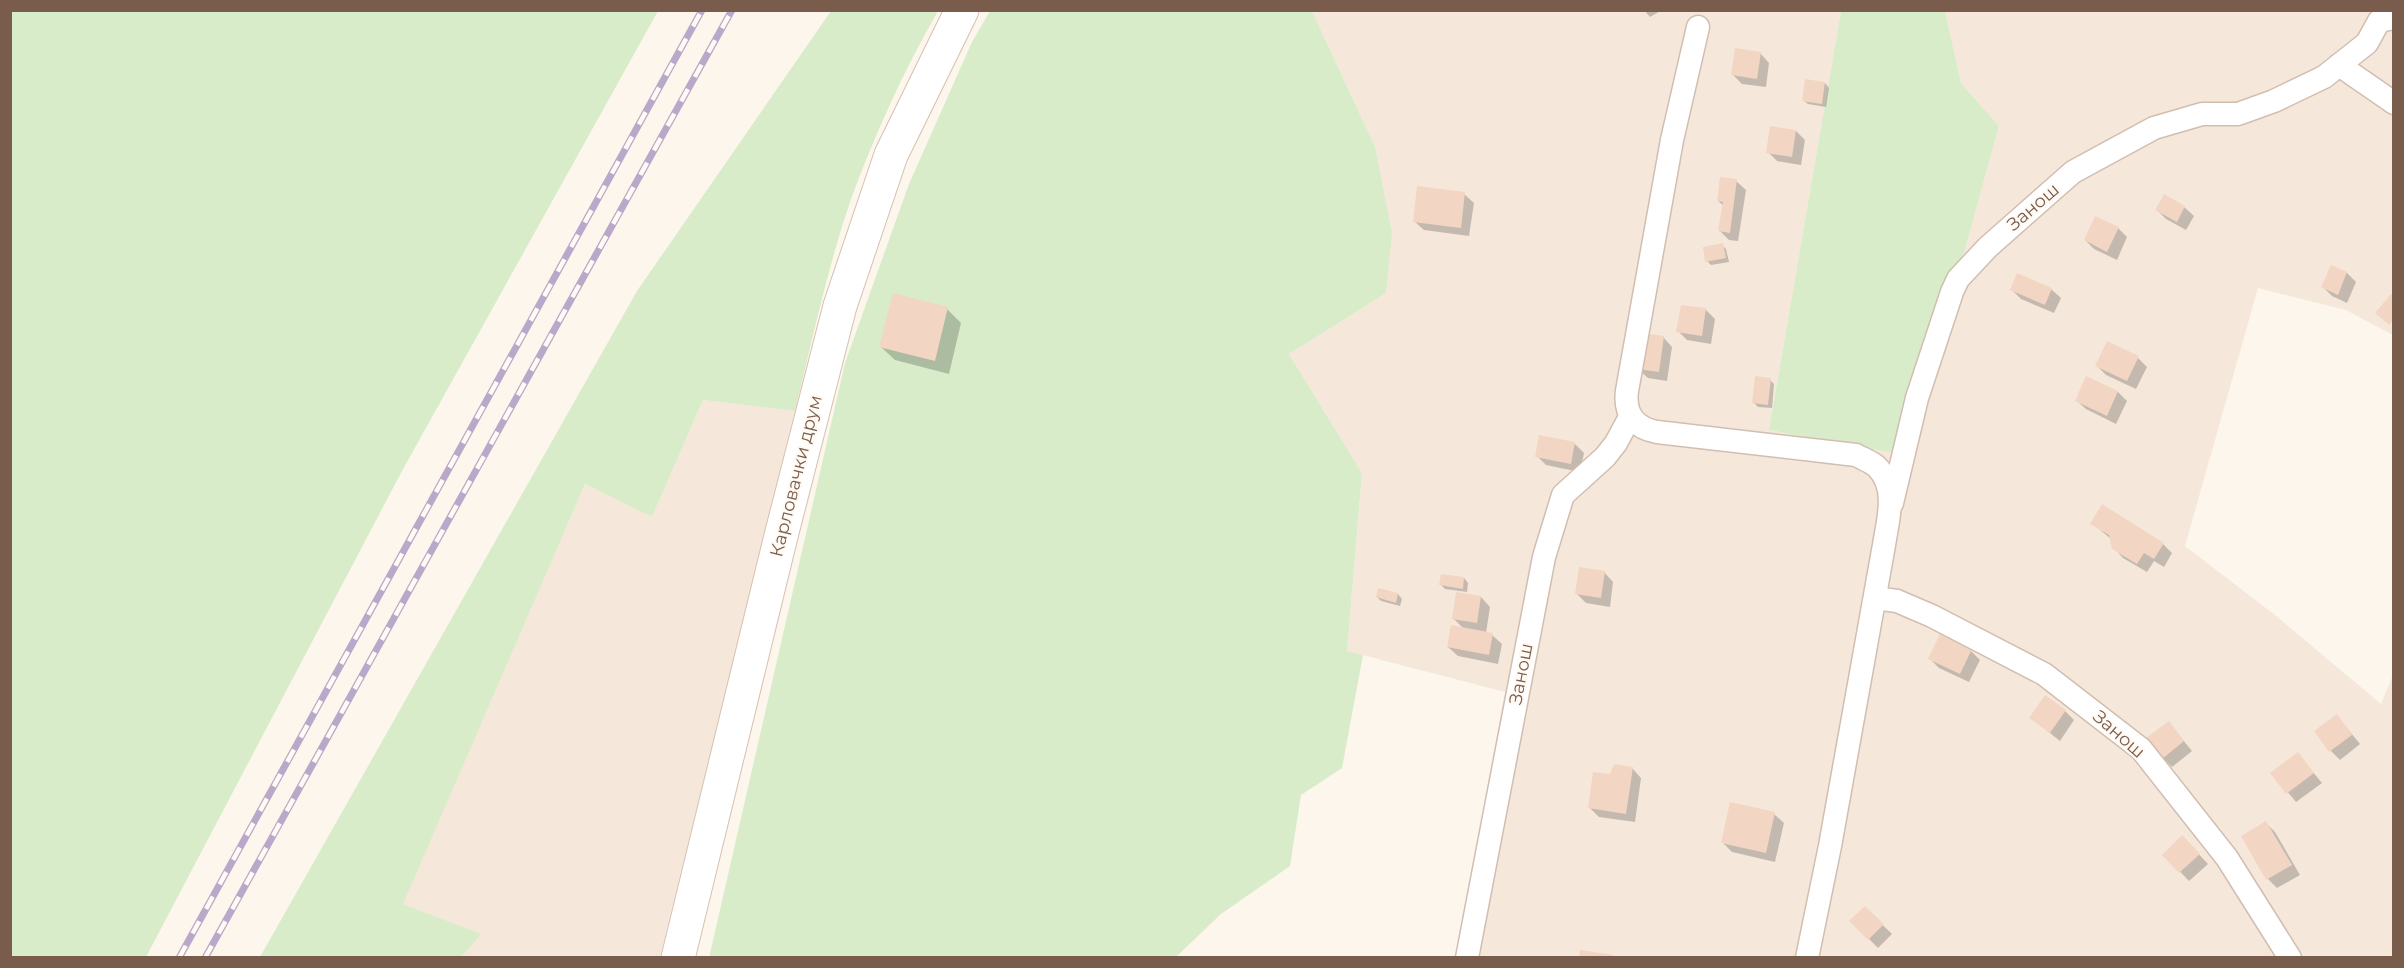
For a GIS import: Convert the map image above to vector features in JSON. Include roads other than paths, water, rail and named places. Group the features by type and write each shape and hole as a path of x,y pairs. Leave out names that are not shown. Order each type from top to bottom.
{"main road":[{"name":"Карловачки друм","path":"678,957 780,536 840,306 891,155 962,10"}],"street":[{"name":"Занош","path":"1807,957 1830,846 1890,510 1917,398 1958,279 1988,247 2073,172 2115,147 2154,128 2202,114 2238,114 2274,101 2324,77 2367,43 2384,16"},
{"path":"1630,417 1625,404 1627,391 1672,140 1698,27"},
{"path":"2340,65 2394,103"},
{"name":"Занош","path":"1467,957 1544,557 1563,495 1605,457 1616,443 1630,417 1647,430 1657,432 1856,455 1877,467 1889,487 1890,510"},
{"name":"Занош","path":"1875,598 1897,602 1932,616 2044,674 2140,748 2227,858 2290,957"}],"railway":[{"path":"179,958 702,10"},
{"path":"205,958 732,10"}]}
